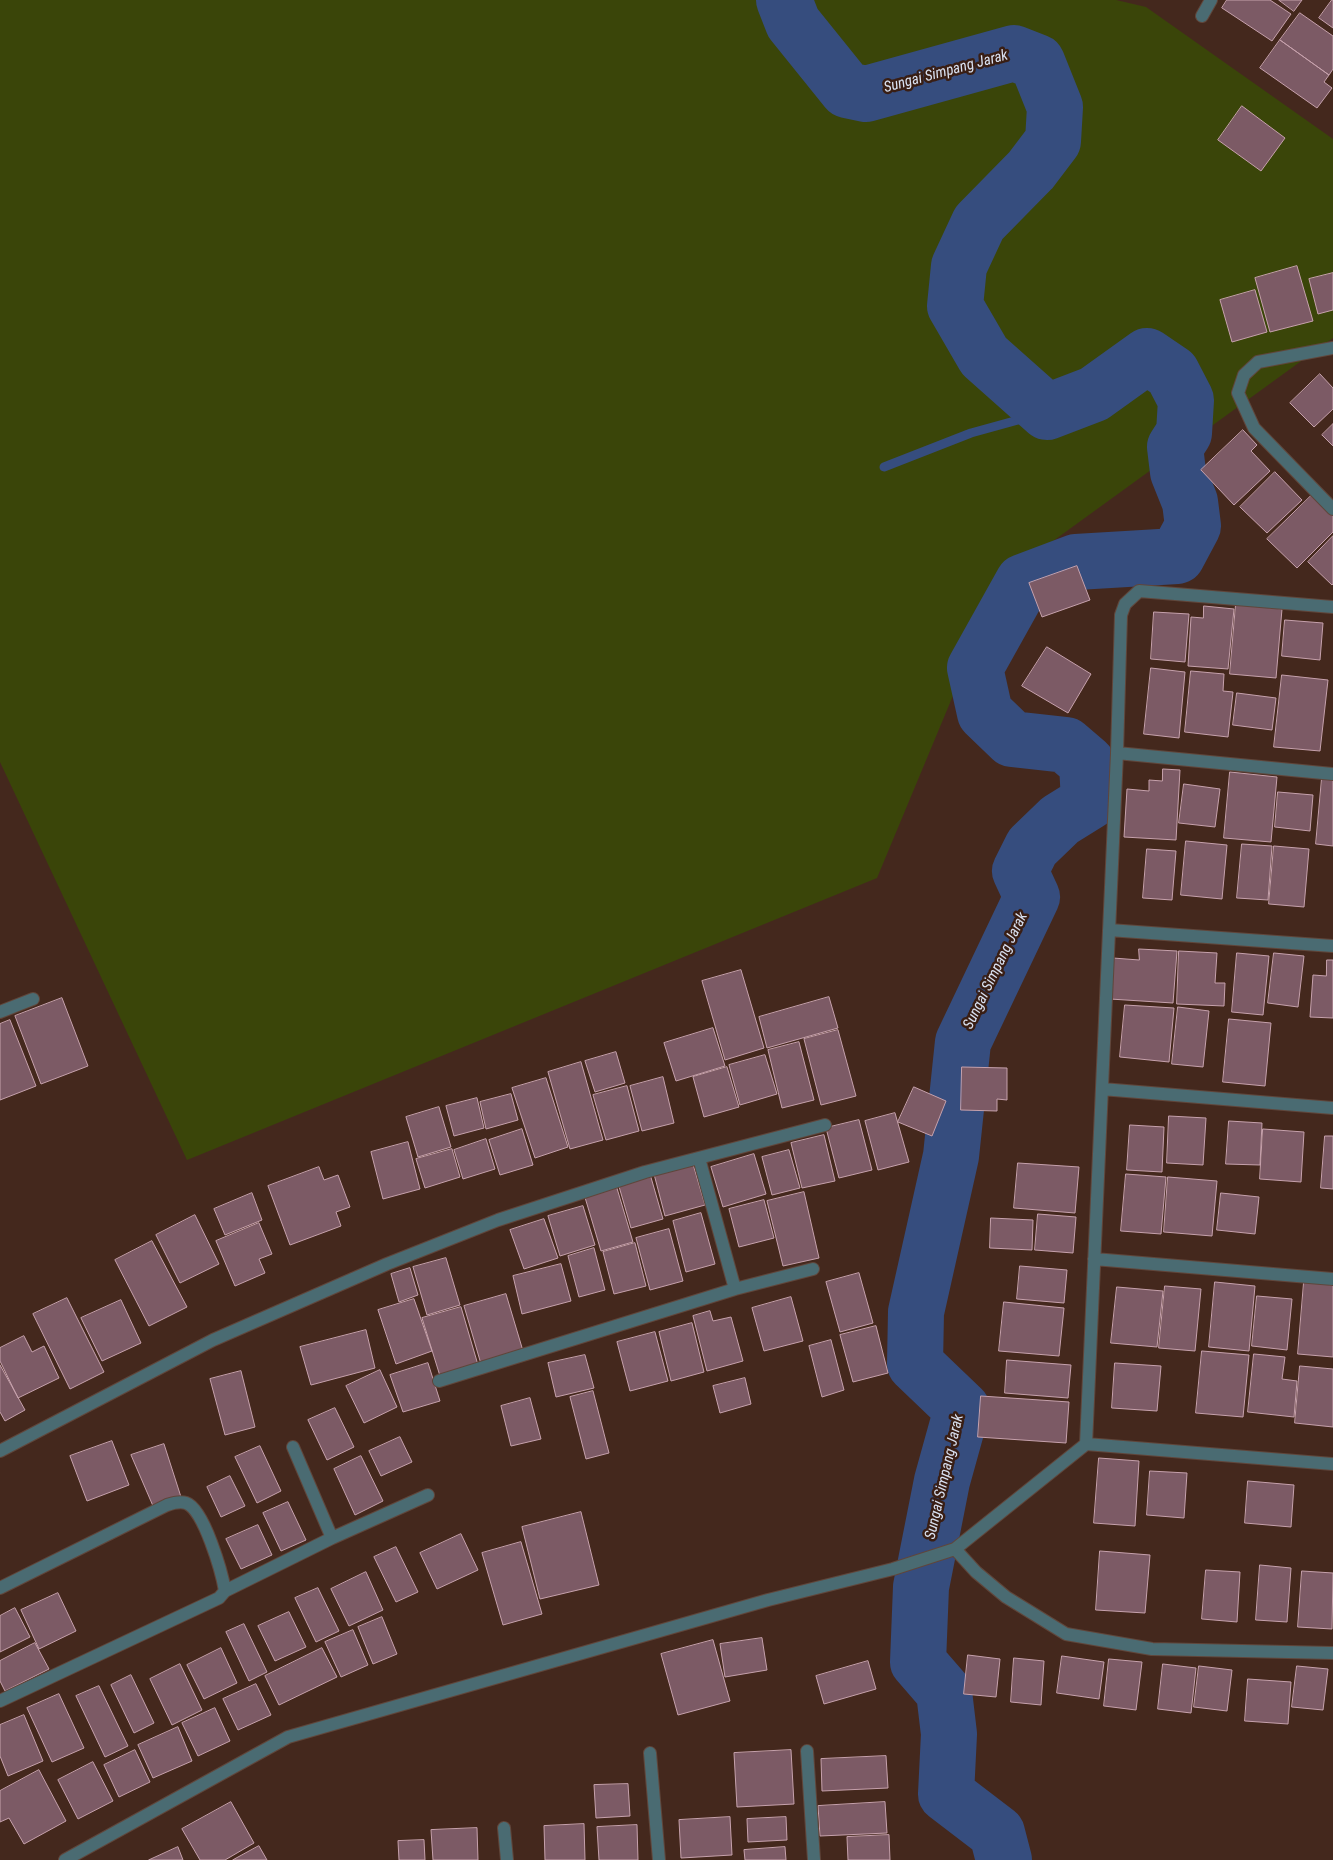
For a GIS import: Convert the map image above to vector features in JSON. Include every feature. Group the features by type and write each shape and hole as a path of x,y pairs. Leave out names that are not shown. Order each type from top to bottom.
{"street":[{"path":"1202,16 1212,0"},
{"path":"1333,348 1258,362 1244,375 1238,392 1254,428 1333,509"},
{"path":"1086,1444 1117,753 1121,615 1125,604 1139,591 1333,606"},
{"path":"1117,753 1333,774"},
{"path":"1109,930 1333,946"},
{"path":"0,1012 33,998"},
{"path":"1102,1089 1333,1108"},
{"path":"0,1451 213,1340 387,1264 498,1220 645,1172 825,1125"},
{"path":"699,1158 734,1289"},
{"path":"1094,1259 1333,1279"},
{"path":"439,1381 734,1289 813,1268"},
{"path":"65,1860 288,1737 768,1600 893,1569 955,1549 1086,1444 1333,1464"},
{"path":"293,1447 332,1538"},
{"path":"0,1701 219,1598 225,1591 332,1538 428,1495"},
{"path":"0,1588 160,1508 178,1502 187,1503 195,1510 215,1552 225,1591"},
{"path":"955,1549 976,1572 1006,1597 1066,1634 1152,1649 1333,1652"},
{"path":"808,1751 814,1860"},
{"path":"650,1753 659,1860"},
{"path":"504,1828 507,1860"}],"green space":[{"path":"0,0 1116,0 1146,7 1333,139 1333,338 1002,578 877,878 187,1160 0,762"}],"building":[{"path":"1227,0 1270,0 1291,14 1272,41 1222,8"},
{"path":"1279,0 1302,0 1294,11"},
{"path":"1333,0 1333,28 1319,18"},
{"path":"1300,13 1333,36 1333,69 1329,75 1280,40"},
{"path":"1280,40 1329,75 1324,82 1332,88 1317,108 1260,68"},
{"path":"1242,106 1285,138 1261,171 1218,140"},
{"path":"1297,266 1313,321 1270,332 1255,278"},
{"path":"1333,273 1333,310 1318,314 1309,279"},
{"path":"1255,290 1267,332 1232,342 1220,300"},
{"path":"1320,374 1333,388 1333,409 1314,427 1290,403"},
{"path":"1333,424 1333,446 1322,435"},
{"path":"1243,430 1257,445 1251,451 1270,471 1234,505 1201,470"},
{"path":"1275,472 1302,500 1267,533 1240,507"},
{"path":"1313,494 1333,513 1333,532 1297,568 1267,539"},
{"path":"1333,536 1333,584 1332,585 1308,562"},
{"path":"1077,566 1090,600 1042,617 1029,583"},
{"path":"1236,604 1282,609 1276,678 1230,674"},
{"path":"1204,606 1234,609 1228,669 1188,666 1191,617 1203,618"},
{"path":"1154,612 1189,614 1185,662 1151,659"},
{"path":"1285,620 1323,623 1320,660 1282,656"},
{"path":"1047,647 1091,674 1068,713 1022,686"},
{"path":"1151,668 1185,672 1179,738 1144,734"},
{"path":"1191,671 1224,674 1223,691 1233,692 1228,737 1185,732"},
{"path":"1282,675 1328,680 1320,751 1274,747"},
{"path":"1237,693 1276,698 1272,730 1233,725"},
{"path":"1163,769 1180,770 1176,840 1124,837 1127,789 1149,791 1149,780 1162,781"},
{"path":"1230,772 1277,777 1271,842 1224,838"},
{"path":"1322,778 1333,778 1333,846 1316,844"},
{"path":"1184,784 1220,789 1215,827 1179,823"},
{"path":"1278,792 1313,795 1310,831 1275,827"},
{"path":"1186,841 1227,845 1222,899 1181,895"},
{"path":"1242,844 1272,846 1268,900 1237,898"},
{"path":"1274,846 1309,849 1304,907 1269,904"},
{"path":"1147,849 1176,851 1172,900 1143,898"},
{"path":"1139,949 1177,951 1173,1003 1110,999 1113,958 1139,960"},
{"path":"1179,951 1217,953 1215,983 1225,983 1224,1006 1177,1004"},
{"path":"1237,953 1269,956 1263,1015 1232,1012"},
{"path":"1274,953 1304,956 1298,1007 1268,1003"},
{"path":"1327,960 1333,960 1333,1018 1310,1017 1313,975 1326,976"},
{"path":"741,970 764,1048 725,1060 702,981"},
{"path":"829,997 838,1028 767,1048 759,1017"},
{"path":"62,998 88,1066 41,1084 15,1016"},
{"path":"1125,1005 1174,1008 1169,1062 1120,1057"},
{"path":"1178,1007 1209,1011 1203,1067 1172,1064"},
{"path":"1229,1019 1271,1023 1265,1086 1223,1082"},
{"path":"10,1020 36,1086 0,1100 0,1024"},
{"path":"713,1028 725,1066 676,1081 664,1043"},
{"path":"838,1030 856,1096 821,1105 804,1039"},
{"path":"799,1042 814,1100 782,1108 768,1050"},
{"path":"616,1052 625,1083 595,1092 585,1061"},
{"path":"765,1055 777,1094 740,1105 729,1065"},
{"path":"581,1062 603,1140 570,1149 548,1072"},
{"path":"727,1067 739,1107 704,1117 693,1077"},
{"path":"962,1067 1007,1068 1007,1100 997,1099 997,1111 961,1110"},
{"path":"663,1077 674,1123 642,1131 630,1086"},
{"path":"546,1078 568,1147 535,1158 512,1088"},
{"path":"627,1086 639,1131 606,1140 593,1095"},
{"path":"914,1087 946,1101 932,1136 898,1122"},
{"path":"511,1094 518,1120 486,1129 480,1102"},
{"path":"477,1098 484,1128 454,1136 446,1106"},
{"path":"439,1107 451,1147 418,1157 406,1117"},
{"path":"895,1113 909,1162 878,1170 865,1121"},
{"path":"1169,1116 1206,1118 1203,1165 1167,1163"},
{"path":"859,1120 872,1170 839,1178 826,1128"},
{"path":"1229,1121 1262,1123 1260,1165 1226,1164"},
{"path":"1130,1125 1164,1127 1162,1172 1127,1170"},
{"path":"522,1129 533,1165 500,1175 489,1140"},
{"path":"1263,1129 1304,1132 1301,1182 1260,1179"},
{"path":"824,1135 835,1181 802,1188 791,1143"},
{"path":"1325,1136 1333,1136 1333,1189 1321,1188"},
{"path":"486,1139 495,1169 463,1179 454,1150"},
{"path":"408,1142 420,1189 383,1199 371,1152"},
{"path":"452,1149 460,1177 425,1188 416,1159"},
{"path":"789,1150 800,1188 772,1195 762,1157"},
{"path":"754,1154 766,1194 723,1207 711,1167"},
{"path":"1018,1163 1079,1167 1075,1213 1014,1208"},
{"path":"693,1164 705,1205 665,1216 654,1174"},
{"path":"319,1167 324,1180 338,1175 350,1207 336,1212 341,1226 290,1245 268,1186"},
{"path":"650,1174 663,1219 631,1228 618,1183"},
{"path":"1126,1174 1166,1177 1161,1234 1121,1231"},
{"path":"1168,1177 1217,1181 1212,1236 1164,1232"},
{"path":"616,1185 633,1242 601,1251 584,1194"},
{"path":"804,1192 819,1258 783,1266 767,1201"},
{"path":"252,1193 262,1220 225,1235 214,1209"},
{"path":"1221,1193 1259,1197 1255,1234 1217,1230"},
{"path":"764,1200 774,1238 739,1247 729,1209"},
{"path":"583,1206 595,1245 560,1256 548,1216"},
{"path":"701,1213 715,1264 686,1272 673,1221"},
{"path":"1038,1214 1076,1217 1073,1253 1035,1250"},
{"path":"195,1215 219,1264 180,1283 156,1235"},
{"path":"991,1218 1033,1220 1032,1250 990,1248"},
{"path":"544,1219 558,1258 524,1269 510,1230"},
{"path":"259,1223 272,1254 259,1259 265,1273 235,1286 216,1241"},
{"path":"669,1229 683,1281 650,1290 636,1238"},
{"path":"152,1241 187,1307 149,1326 115,1260"},
{"path":"635,1243 646,1286 614,1294 603,1252"},
{"path":"594,1248 605,1290 579,1297 568,1256"},
{"path":"446,1258 460,1305 427,1315 413,1267"},
{"path":"561,1264 571,1301 522,1314 513,1276"},
{"path":"1020,1266 1067,1270 1064,1303 1017,1299"},
{"path":"410,1268 418,1295 399,1302 391,1274"},
{"path":"859,1273 873,1323 840,1332 826,1282"},
{"path":"1215,1282 1255,1286 1249,1351 1209,1347"},
{"path":"1304,1282 1333,1285 1333,1357 1298,1354"},
{"path":"1165,1286 1201,1289 1195,1351 1159,1348"},
{"path":"1117,1287 1163,1291 1157,1347 1111,1343"},
{"path":"506,1294 523,1351 481,1364 464,1306"},
{"path":"1257,1296 1292,1299 1287,1350 1252,1346"},
{"path":"791,1297 803,1341 764,1351 752,1308"},
{"path":"67,1298 104,1372 70,1389 33,1314"},
{"path":"414,1299 432,1351 396,1364 378,1310"},
{"path":"121,1300 141,1343 102,1361 81,1318"},
{"path":"1004,1302 1064,1308 1059,1356 999,1351"},
{"path":"461,1307 478,1365 440,1376 422,1318"},
{"path":"710,1311 713,1321 731,1317 743,1361 707,1371 693,1316"},
{"path":"692,1323 704,1372 671,1381 659,1332"},
{"path":"876,1326 888,1373 853,1382 840,1335"},
{"path":"366,1330 375,1368 311,1385 300,1347"},
{"path":"655,1332 668,1381 630,1391 617,1342"},
{"path":"24,1336 32,1352 44,1346 59,1378 18,1398 0,1361 0,1348"},
{"path":"831,1340 844,1390 822,1397 809,1346"},
{"path":"1202,1351 1249,1355 1243,1417 1196,1413"},
{"path":"1254,1354 1285,1357 1282,1379 1297,1381 1294,1417 1248,1412"},
{"path":"585,1355 594,1388 556,1397 548,1363"},
{"path":"1007,1360 1071,1365 1068,1398 1005,1393"},
{"path":"428,1363 440,1401 403,1412 390,1375"},
{"path":"1115,1363 1161,1366 1157,1411 1112,1408"},
{"path":"0,1365 25,1410 5,1421 0,1412"},
{"path":"1300,1366 1333,1369 1333,1427 1295,1423"},
{"path":"380,1370 397,1407 364,1423 346,1386"},
{"path":"241,1371 255,1427 225,1435 210,1379"},
{"path":"745,1378 751,1404 720,1413 713,1386"},
{"path":"593,1391 609,1453 586,1459 570,1397"},
{"path":"981,1396 1069,1402 1066,1443 978,1437"},
{"path":"530,1398 541,1439 511,1446 501,1406"},
{"path":"335,1408 354,1447 327,1460 308,1420"},
{"path":"400,1437 412,1462 381,1476 369,1451"},
{"path":"112,1441 129,1485 87,1501 70,1456"},
{"path":"164,1444 181,1497 153,1506 131,1455"},
{"path":"260,1446 281,1491 257,1503 235,1457"},
{"path":"361,1456 383,1501 355,1515 334,1469"},
{"path":"1099,1458 1139,1461 1135,1526 1094,1523"},
{"path":"1150,1471 1187,1473 1184,1518 1147,1515"},
{"path":"230,1476 245,1506 221,1517 207,1487"},
{"path":"1248,1481 1294,1485 1291,1527 1245,1523"},
{"path":"288,1502 306,1540 281,1551 263,1513"},
{"path":"581,1512 599,1585 540,1599 522,1527"},
{"path":"258,1525 272,1555 241,1569 226,1539"},
{"path":"461,1534 478,1570 437,1589 420,1553"},
{"path":"521,1542 542,1614 503,1625 482,1553"},
{"path":"396,1547 418,1592 396,1602 374,1557"},
{"path":"1100,1551 1150,1555 1145,1613 1096,1610"},
{"path":"1260,1565 1291,1568 1287,1622 1256,1620"},
{"path":"1206,1570 1240,1572 1237,1622 1202,1619"},
{"path":"1302,1571 1333,1573 1332,1629 1298,1627"},
{"path":"366,1572 383,1610 349,1626 331,1589"},
{"path":"318,1588 339,1631 316,1642 295,1598"},
{"path":"58,1593 76,1631 39,1649 21,1610"},
{"path":"15,1608 30,1637 0,1652 0,1616"},
{"path":"289,1612 306,1647 275,1661 258,1626"},
{"path":"382,1617 397,1654 373,1664 358,1627"},
{"path":"244,1624 267,1672 249,1681 226,1632"},
{"path":"353,1630 368,1665 341,1677 325,1642"},
{"path":"762,1638 767,1670 725,1677 720,1644"},
{"path":"713,1640 730,1701 678,1715 661,1654"},
{"path":"35,1643 49,1669 5,1691 0,1681 0,1661"},
{"path":"221,1648 237,1683 204,1699 187,1665"},
{"path":"322,1648 337,1677 279,1705 265,1676"},
{"path":"968,1655 1000,1659 996,1697 964,1694"},
{"path":"1062,1656 1104,1662 1099,1699 1057,1693"},
{"path":"1014,1658 1044,1661 1041,1705 1011,1702"},
{"path":"1109,1659 1142,1662 1136,1710 1104,1706"},
{"path":"868,1661 876,1689 824,1704 816,1676"},
{"path":"180,1664 202,1710 172,1725 150,1679"},
{"path":"1163,1664 1196,1668 1191,1713 1158,1709"},
{"path":"1199,1666 1232,1670 1227,1711 1194,1707"},
{"path":"1297,1666 1328,1669 1323,1710 1292,1707"},
{"path":"131,1675 154,1723 134,1733 111,1685"},
{"path":"1248,1679 1291,1682 1288,1724 1245,1721"},
{"path":"256,1684 271,1715 238,1730 223,1699"},
{"path":"99,1686 128,1746 105,1757 76,1696"},
{"path":"59,1694 84,1748 52,1762 27,1708"},
{"path":"215,1708 230,1741 198,1756 182,1723"},
{"path":"24,1715 43,1761 8,1776 0,1756 0,1725"},
{"path":"178,1727 192,1761 153,1778 138,1745"},
{"path":"135,1750 150,1782 119,1797 104,1765"},
{"path":"791,1750 794,1804 737,1807 734,1753"},
{"path":"886,1756 888,1788 822,1791 821,1759"},
{"path":"93,1762 113,1801 78,1819 58,1780"},
{"path":"39,1770 66,1821 24,1844 9,1818 0,1822 0,1791"},
{"path":"628,1784 630,1816 596,1818 594,1785"},
{"path":"231,1802 254,1843 225,1860 200,1860 182,1829"},
{"path":"885,1802 887,1833 820,1836 818,1806"},
{"path":"730,1817 732,1855 681,1858 679,1820"},
{"path":"786,1817 787,1840 748,1842 747,1819"},
{"path":"584,1824 585,1860 545,1860 544,1826"},
{"path":"637,1825 638,1860 599,1860 597,1827"},
{"path":"477,1828 478,1860 433,1860 431,1830"},
{"path":"889,1835 890,1860 848,1860 847,1837"},
{"path":"424,1840 425,1860 399,1860 398,1841"},
{"path":"259,1846 267,1860 233,1860"},
{"path":"178,1847 183,1860 149,1860"},
{"path":"785,1847 786,1860 745,1860 744,1850"}],"waterway":[{"name":"Sungai Simpang Jarak","path":"784,0 793,23 847,90 866,94 1014,53 1037,62 1055,107 1053,141 1031,170 979,223 959,266 955,306 984,356 1047,412 1094,394 1147,356 1172,373 1186,400 1184,433 1175,447 1178,472 1190,502 1193,526 1177,556 1076,562 1023,582 975,668 985,713 1012,739 1066,745 1087,763 1089,802 1060,820 1032,847 1020,871 1032,897 963,1042 951,1156 916,1312 915,1364 962,1409 942,1481 921,1587 918,1662 944,1692 949,1734 946,1794 997,1833 1004,1860"},
{"path":"884,467 971,433 1047,412"}]}
